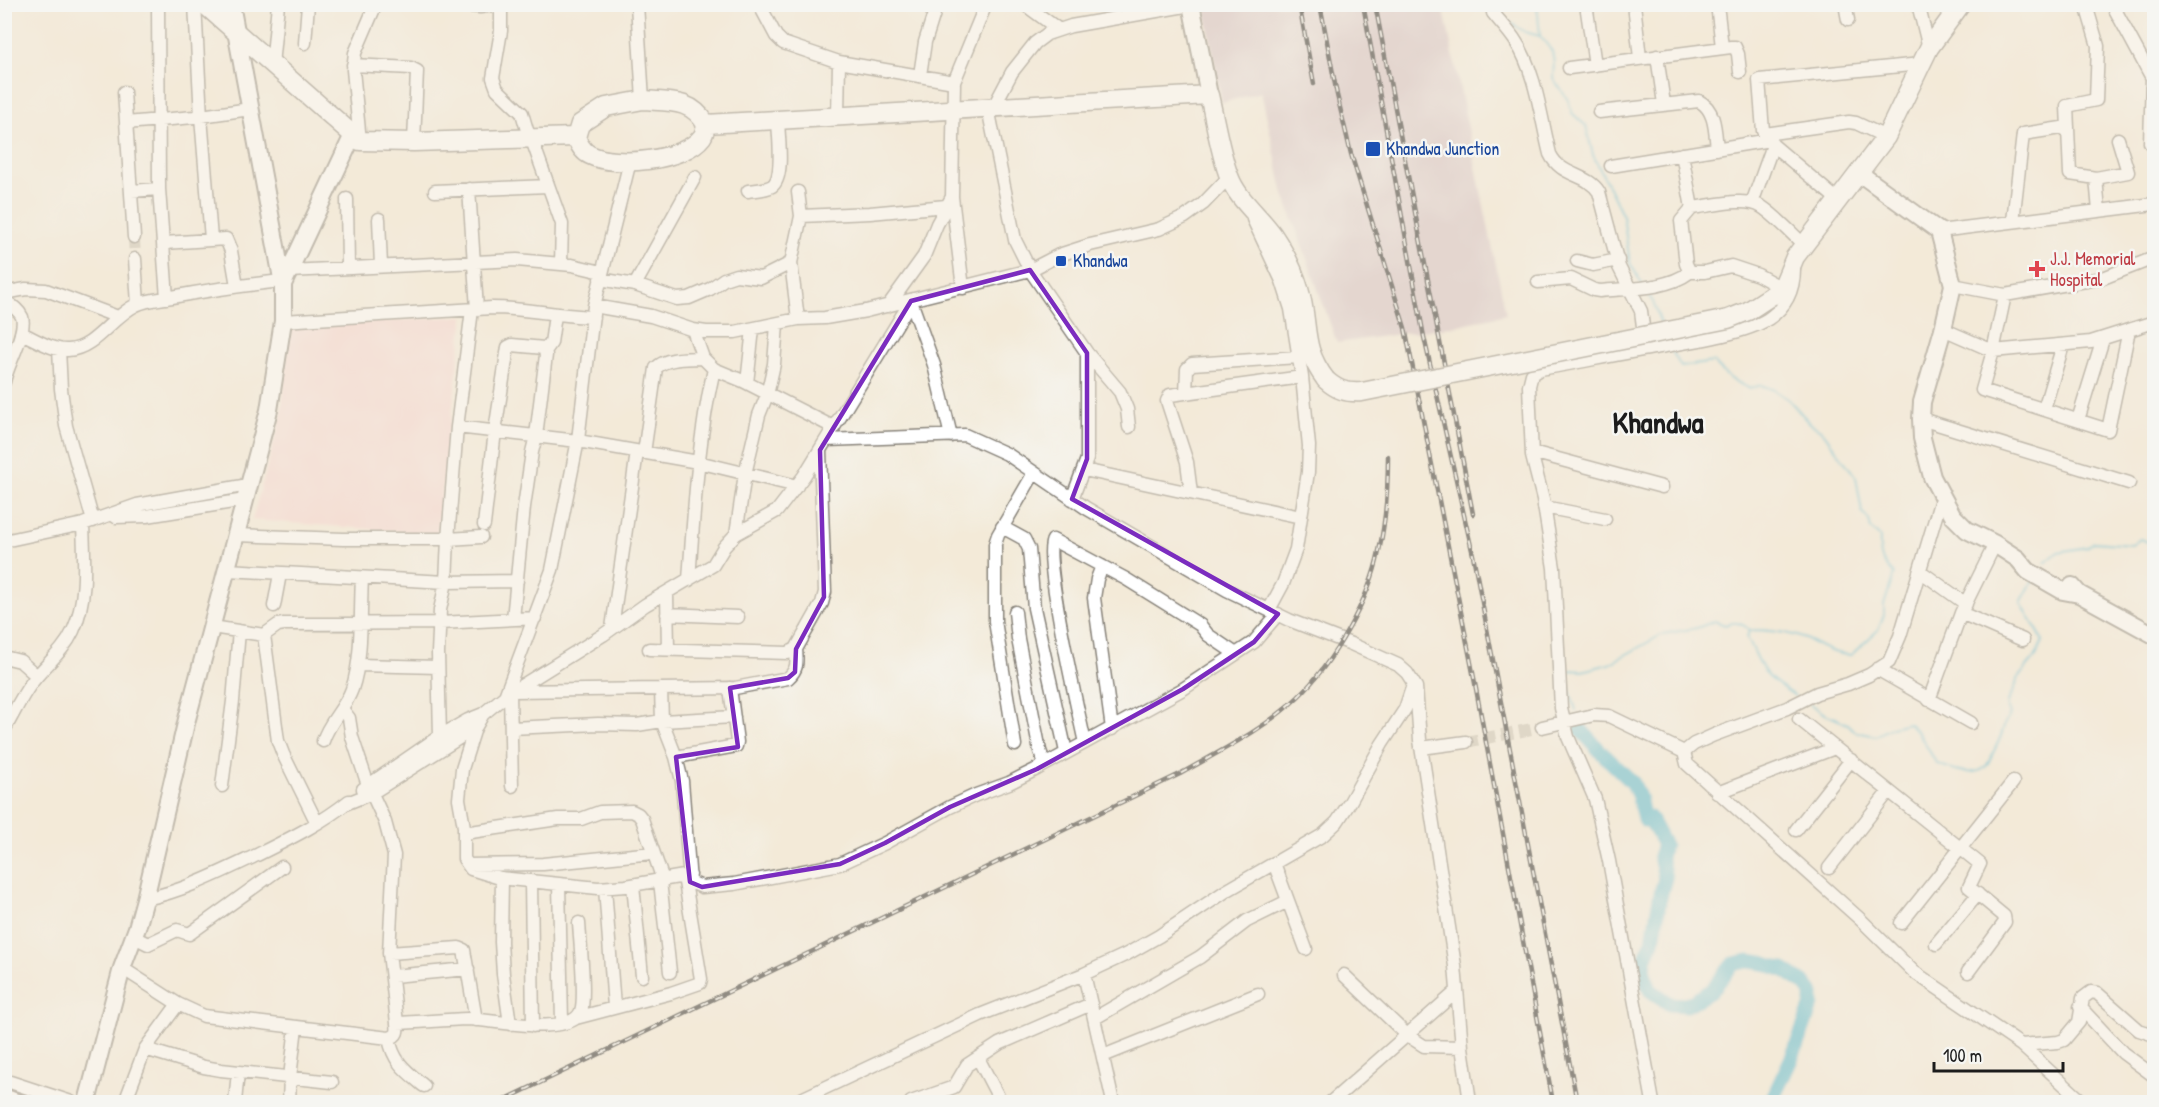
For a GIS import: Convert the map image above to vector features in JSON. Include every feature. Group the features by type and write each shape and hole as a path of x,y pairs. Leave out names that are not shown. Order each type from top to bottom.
{"highway":[{"path":"204,4 356,138 414,142 576,137"},
{"path":"706,124 1209,95 1229,177 1245,202 1272,235 1299,288 1308,349 1315,366 1334,388 1344,392 1362,392 1728,320 1748,311 1776,292 1800,251 1886,137 1925,56 1961,4"},
{"path":"643,100 689,106 700,114 706,124 704,135 686,150 649,160 607,160 591,156 584,151 576,137 580,124 606,107 643,100"}],"main road":[{"path":"87,1102 122,968 145,900 187,719 269,410 283,321 284,278 231,4"},
{"path":"1191,5 1209,95"},
{"path":"284,278 356,138"},
{"path":"1859,173 1939,231 1953,285 1922,402 1921,419 1922,438 1932,477 1953,516 1967,530 2154,635"}],"street":[{"path":"158,4 159,189 167,298"},
{"path":"195,4 211,239"},
{"path":"272,64 278,4"},
{"path":"305,43 308,4"},
{"path":"356,138 353,65 355,53 376,4"},
{"path":"448,4 502,5 501,32 493,78 497,89 522,113 526,130 532,140 562,224 561,264"},
{"path":"637,4 643,100"},
{"path":"759,4 776,36 783,43 839,62 954,82"},
{"path":"920,75 925,42 937,4"},
{"path":"963,288 949,201 954,82 986,4"},
{"path":"1024,4 1058,29"},
{"path":"1586,4 1594,65"},
{"path":"1634,4 1640,58"},
{"path":"1717,4 1722,47"},
{"path":"1845,4 1848,20"},
{"path":"1839,201 1769,140 1763,131 1759,80 1925,56 1918,4"},
{"path":"2090,4 2088,12 2098,46 2096,100 2067,106 2070,174 2096,178 2128,172 2118,139"},
{"path":"2112,4 2152,78 2150,143"},
{"path":"1129,427 1125,401 1087,353 1030,270 1015,240 990,108 1023,56 1035,43 1058,29 1191,5"},
{"path":"1493,13 1516,42 1531,76 1554,162 1562,170 1591,183 1599,192 1618,260 1641,311 1646,349"},
{"path":"1569,69 1735,47 1738,50 1740,72"},
{"path":"1657,56 1664,104"},
{"path":"838,115 839,62"},
{"path":"353,65 411,68 417,71 414,142"},
{"path":"124,92 134,237"},
{"path":"1599,112 1700,101 1707,105 1712,115 1717,148"},
{"path":"126,123 201,117 250,109"},
{"path":"748,191 765,189 777,180 780,169 778,120"},
{"path":"1611,166 1769,140 1849,122 1886,137"},
{"path":"2013,221 2023,134 2068,127"},
{"path":"1752,203 1769,140"},
{"path":"1682,154 1692,208"},
{"path":"512,786 509,693 552,570 578,441 594,311 630,161"},
{"path":"635,285 695,177"},
{"path":"283,321 511,308 555,315 594,311 651,316 693,330 721,332 753,329 798,319 825,318 911,302 1030,270 1059,255 1079,248 1160,229 1185,217 1203,204 1229,177"},
{"path":"2096,178 2099,211"},
{"path":"435,191 548,186"},
{"path":"131,191 159,189"},
{"path":"440,736 438,667 440,623 446,582 457,427 474,309 474,262 469,189"},
{"path":"798,192 801,216 791,263 798,319"},
{"path":"347,200 348,267"},
{"path":"801,216 870,213 949,201"},
{"path":"888,306 924,256 949,201"},
{"path":"687,875 690,882 702,887 734,884 840,864 885,843 950,807 1009,783 1112,729 1183,689 1254,642 1274,612 1296,549 1308,472 1309,446 1302,377 1291,309 1282,281 1245,202"},
{"path":"1653,1102 1610,861 1595,799 1563,722 1558,683 1554,568 1532,452 1529,386 1532,374 1540,369 1708,338 1754,326 1769,318 1787,301 1792,292 1800,251 1762,206 1742,202 1692,208 1681,221 1686,264 1690,272"},
{"path":"1939,231 2154,204"},
{"path":"379,219 381,266"},
{"path":"164,243 226,239 229,243 237,286"},
{"path":"1953,285 2005,295 2103,278 2154,258"},
{"path":"135,259 138,304"},
{"path":"21,333 68,351 84,347 118,317 138,304 348,267 518,260 561,264 678,299 689,298 736,275 761,278 791,263"},
{"path":"1577,261 1593,265 1618,260"},
{"path":"1538,282 1571,279 1600,291 1647,287 1680,280 1690,272 1705,272 1731,266 1758,275 1776,292"},
{"path":"4,293 26,289 46,290 118,317"},
{"path":"2005,295 1982,390 2108,430 2129,330"},
{"path":"4,300 21,316 21,333 4,382"},
{"path":"370,789 440,736 483,714 509,693 612,628 645,604 713,565 724,547 736,534 777,511 797,486 911,302"},
{"path":"911,302 934,365 951,436"},
{"path":"513,619 524,507 536,436 546,350 551,343 555,315"},
{"path":"1943,328 1993,351 2091,342 2154,322"},
{"path":"736,534 745,474 774,364 777,324"},
{"path":"747,383 753,329"},
{"path":"693,330 703,358 714,369 747,383 833,428"},
{"path":"2078,420 2103,339"},
{"path":"236,535 343,539 448,539 483,531 508,347 512,345 546,350"},
{"path":"2044,409 2063,345"},
{"path":"4,730 30,685 64,648 74,630 84,584 88,523 66,426 59,349"},
{"path":"1072,499 1084,470 1088,442 1087,353"},
{"path":"1186,393 1187,369 1192,364 1299,357"},
{"path":"612,628 656,368 661,363 670,361 703,358"},
{"path":"689,580 698,462 706,402 714,369"},
{"path":"1191,493 1186,462 1167,401 1170,395 1302,377"},
{"path":"1921,419 2129,483"},
{"path":"457,427 578,441 698,462 797,486"},
{"path":"823,445 965,435 1007,454 1072,499 1227,590 1351,644 1398,666 1407,674 1416,687 1421,748 1445,901 1470,1102"},
{"path":"509,693 730,688 788,678 795,672 797,665 796,649 822,603 825,592 823,445"},
{"path":"1532,452 1662,486"},
{"path":"1084,470 1301,517"},
{"path":"1016,745 995,621 995,544 1002,527 1034,473"},
{"path":"4,534 5,541 106,517 147,516 246,493"},
{"path":"1684,752 1694,744 1714,735 1786,708 1817,693 1848,684 1889,662 1900,636 1942,496"},
{"path":"1544,507 1605,519"},
{"path":"1002,527 1024,539 1029,549 1034,608 1066,753"},
{"path":"1085,743 1052,576 1051,542 1057,540 1200,625 1208,635 1236,654"},
{"path":"1929,700 1964,609 1995,544"},
{"path":"1102,566 1094,598 1112,729"},
{"path":"227,570 446,582 517,580"},
{"path":"1920,572 1964,609 2023,640"},
{"path":"274,606 280,574"},
{"path":"323,741 326,729 342,709 352,690 358,665 362,578"},
{"path":"667,593 668,649"},
{"path":"1015,612 1018,639 1040,751 1045,764"},
{"path":"667,614 738,617"},
{"path":"212,627 264,635 278,625 440,623 535,618"},
{"path":"222,786 239,631"},
{"path":"264,635 278,741 317,823"},
{"path":"650,649 788,653 796,649"},
{"path":"4,657 20,661 38,676"},
{"path":"358,665 438,667"},
{"path":"1877,669 1971,723"},
{"path":"795,1102 980,1015 1084,974 1159,936 1226,891 1323,835 1337,822 1350,802 1382,744 1405,709 1414,684"},
{"path":"676,757 736,746 730,688"},
{"path":"397,1023 476,1020 533,1026 562,1022 700,983 687,875 682,781 676,757 662,721 661,689"},
{"path":"122,968 178,1004 204,1016 389,1038 398,1033 389,953 394,855 385,822 370,789 352,737 349,718 342,709"},
{"path":"483,714 475,728 462,770 459,799 464,833 464,859 466,865 471,869 502,878 605,888 662,881 687,875"},
{"path":"1542,727 1594,715 1609,716 1684,752"},
{"path":"511,728 598,724 637,725 662,721 734,717"},
{"path":"1799,719 1980,864 1970,885 2004,916 2005,922 1968,972"},
{"path":"145,900 177,891 214,875 317,823 345,804 475,728"},
{"path":"1421,748 1466,742"},
{"path":"1717,793 1835,748"},
{"path":"1684,752 1687,764 1717,793 1861,920 1914,972 2021,1045 2083,1102"},
{"path":"1796,830 1851,760"},
{"path":"1901,923 2013,782"},
{"path":"1829,868 1889,791"},
{"path":"464,833 558,819 581,819 600,812 632,811 642,819 662,881 670,972"},
{"path":"466,865 543,864 653,853"},
{"path":"1274,863 1306,949"},
{"path":"134,937 147,944 177,930 189,934 282,867"},
{"path":"502,878 501,942 510,1024"},
{"path":"531,881 533,1026"},
{"path":"559,884 562,1022"},
{"path":"633,885 642,976"},
{"path":"605,888 614,1007"},
{"path":"1936,944 1978,894"},
{"path":"1095,1018 1200,957 1247,921 1288,902"},
{"path":"576,1018 581,1011 582,998 579,923"},
{"path":"389,953 459,948 465,954 476,1020"},
{"path":"393,976 468,969"},
{"path":"1084,974 1113,1102"},
{"path":"1344,975 1407,1035 1424,1046 1462,1047"},
{"path":"1331,1102 1457,992"},
{"path":"2021,1045 2061,1042 2079,1022 2083,998 2091,992 2097,993 2139,1030 2154,1035"},
{"path":"1103,1056 1258,994"},
{"path":"125,1102 145,1049 178,1004"},
{"path":"911,1102 954,1087 967,1065 999,1044 1092,1004"},
{"path":"2080,1007 2123,1053 2154,1077"},
{"path":"289,1102 296,1027"},
{"path":"389,1038 391,1053 424,1086"},
{"path":"145,1049 204,1067 332,1082"},
{"path":"978,1058 1001,1102"},
{"path":"235,1102 238,1072"},
{"path":"4,1080 71,1102"},
{"path":"4,1095 22,1102"}],"highlighted area":[{"path":"1030,270 1087,353 1087,459 1072,499 1278,614 1254,642 1183,689 1037,769 950,807 885,843 840,864 702,887 690,882 676,757 738,747 730,688 788,678 795,672 796,649 824,597 820,450 833,427 911,301"}],"shaded area":[{"name":"Khandwa Junction","path":"1204,5 1443,5 1506,314 1455,326 1337,343 1284,195 1261,92 1222,103"},
{"path":"464,316 437,534 252,520 282,414 289,328"}],"waterway":[{"path":"1497,4 1501,13"},
{"path":"1537,4 1540,36 1552,51 1553,78 1568,100 1572,113 1586,126 1593,155 1623,216 1630,263 1642,284"},
{"path":"1506,20 1525,32 1540,36"},
{"path":"1646,291 1653,302 1661,324"},
{"path":"1671,349 1681,367 1713,362 1729,378 1750,389 1761,385 1774,390 1788,399 1811,424 1822,431 1856,477 1862,512 1869,520 1871,529 1880,538 1882,558 1894,574 1878,630 1851,655 1832,652 1792,635 1749,630"},
{"path":"2045,563 2058,552 2087,547 2094,542 2132,545 2140,539 2154,544"},
{"path":"1810,704 1823,713 1848,724 1856,732 1876,736 1892,727 1908,723 1918,732 1937,764 1966,772 1983,769 1997,746 2010,714 2008,704 2017,679 2035,658 2043,641 2021,602 2033,581"},
{"path":"1576,710 1565,677 1570,670 1582,671 1609,664 1663,634 1697,628 1715,621 1725,625 1732,623 1744,625 1749,630 1747,638 1765,672 1774,682 1795,696"},
{"path":"1581,730 1633,783 1644,820 1649,817 1664,845 1660,856 1665,878 1653,941 1645,959 1644,974 1650,990 1670,1004 1687,1005 1711,991 1733,964 1748,961 1784,970 1805,984 1812,993 1812,1004 1793,1055 1771,1102"}],"tunnel":[{"path":"134,237 135,259"},
{"path":"1466,742 1542,727"}],"railway":[{"path":"1299,4 1314,84"},
{"path":"1320,4 1351,154 1405,328 1474,678 1553,1102"},
{"path":"1363,4 1424,337 1473,555 1577,1102"},
{"path":"1375,4 1473,514"},
{"path":"500,1102 1180,774 1271,720 1298,697 1324,667 1337,649 1359,609 1374,570 1381,539 1386,504 1388,456"}],"place":[{"name":"Khandwa Junction","path":"1373,149"},
{"name":"Khandwa","path":"1061,261"},
{"name":"J.J. Memorial Hospital","path":"2037,269"}],"district":[{"name":"Khandwa","path":"1658,423"}]}
